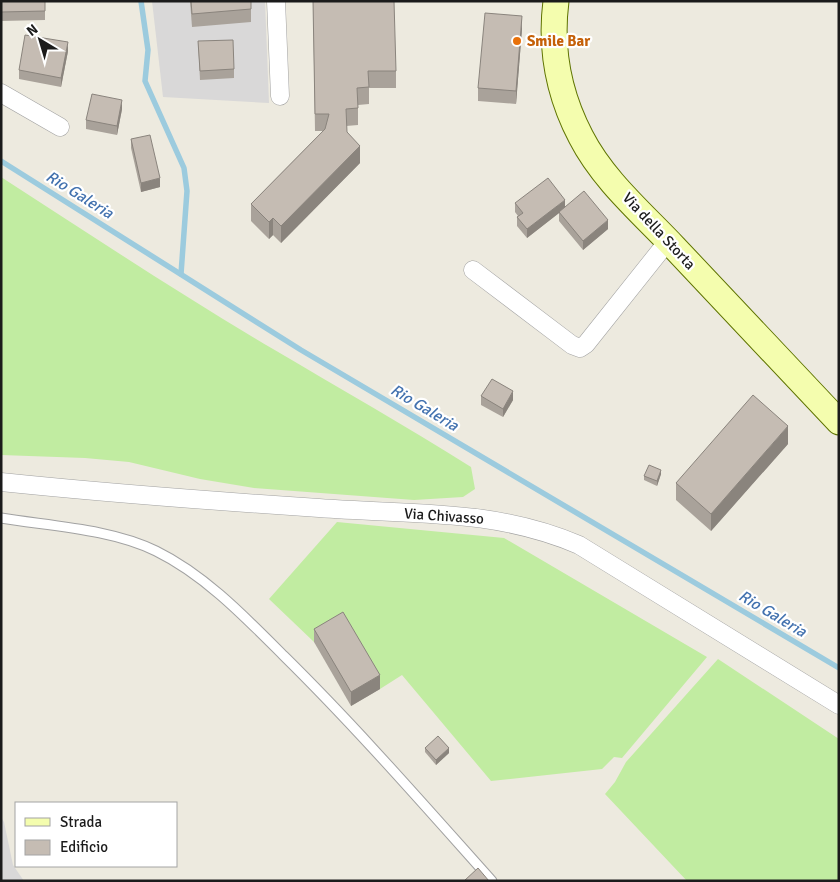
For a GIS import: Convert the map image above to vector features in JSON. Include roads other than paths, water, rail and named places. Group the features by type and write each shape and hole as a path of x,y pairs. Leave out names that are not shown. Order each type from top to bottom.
{"main road":[{"name":"Via della Storta","path":"556,1 553,41 557,71 566,101 581,137 599,165 839,422"}],"street":[{"path":"276,1 280,96"},
{"path":"1,93 60,127"},
{"path":"473,270 572,345 580,348 586,344 668,241"},
{"name":"Via Chivasso","path":"1,482 320,508 475,516 534,528 580,545 839,705"}],"lane":[{"path":"1,518 112,537 155,550 184,567 252,624 346,717 492,881"}],"waterway":[{"path":"141,1 148,50 145,81 184,168 187,191 181,274"},
{"name":"Rio Galeria","path":"1,161 301,350 839,668"}],"place":[{"name":"Smile Bar","path":"517,41"}]}
